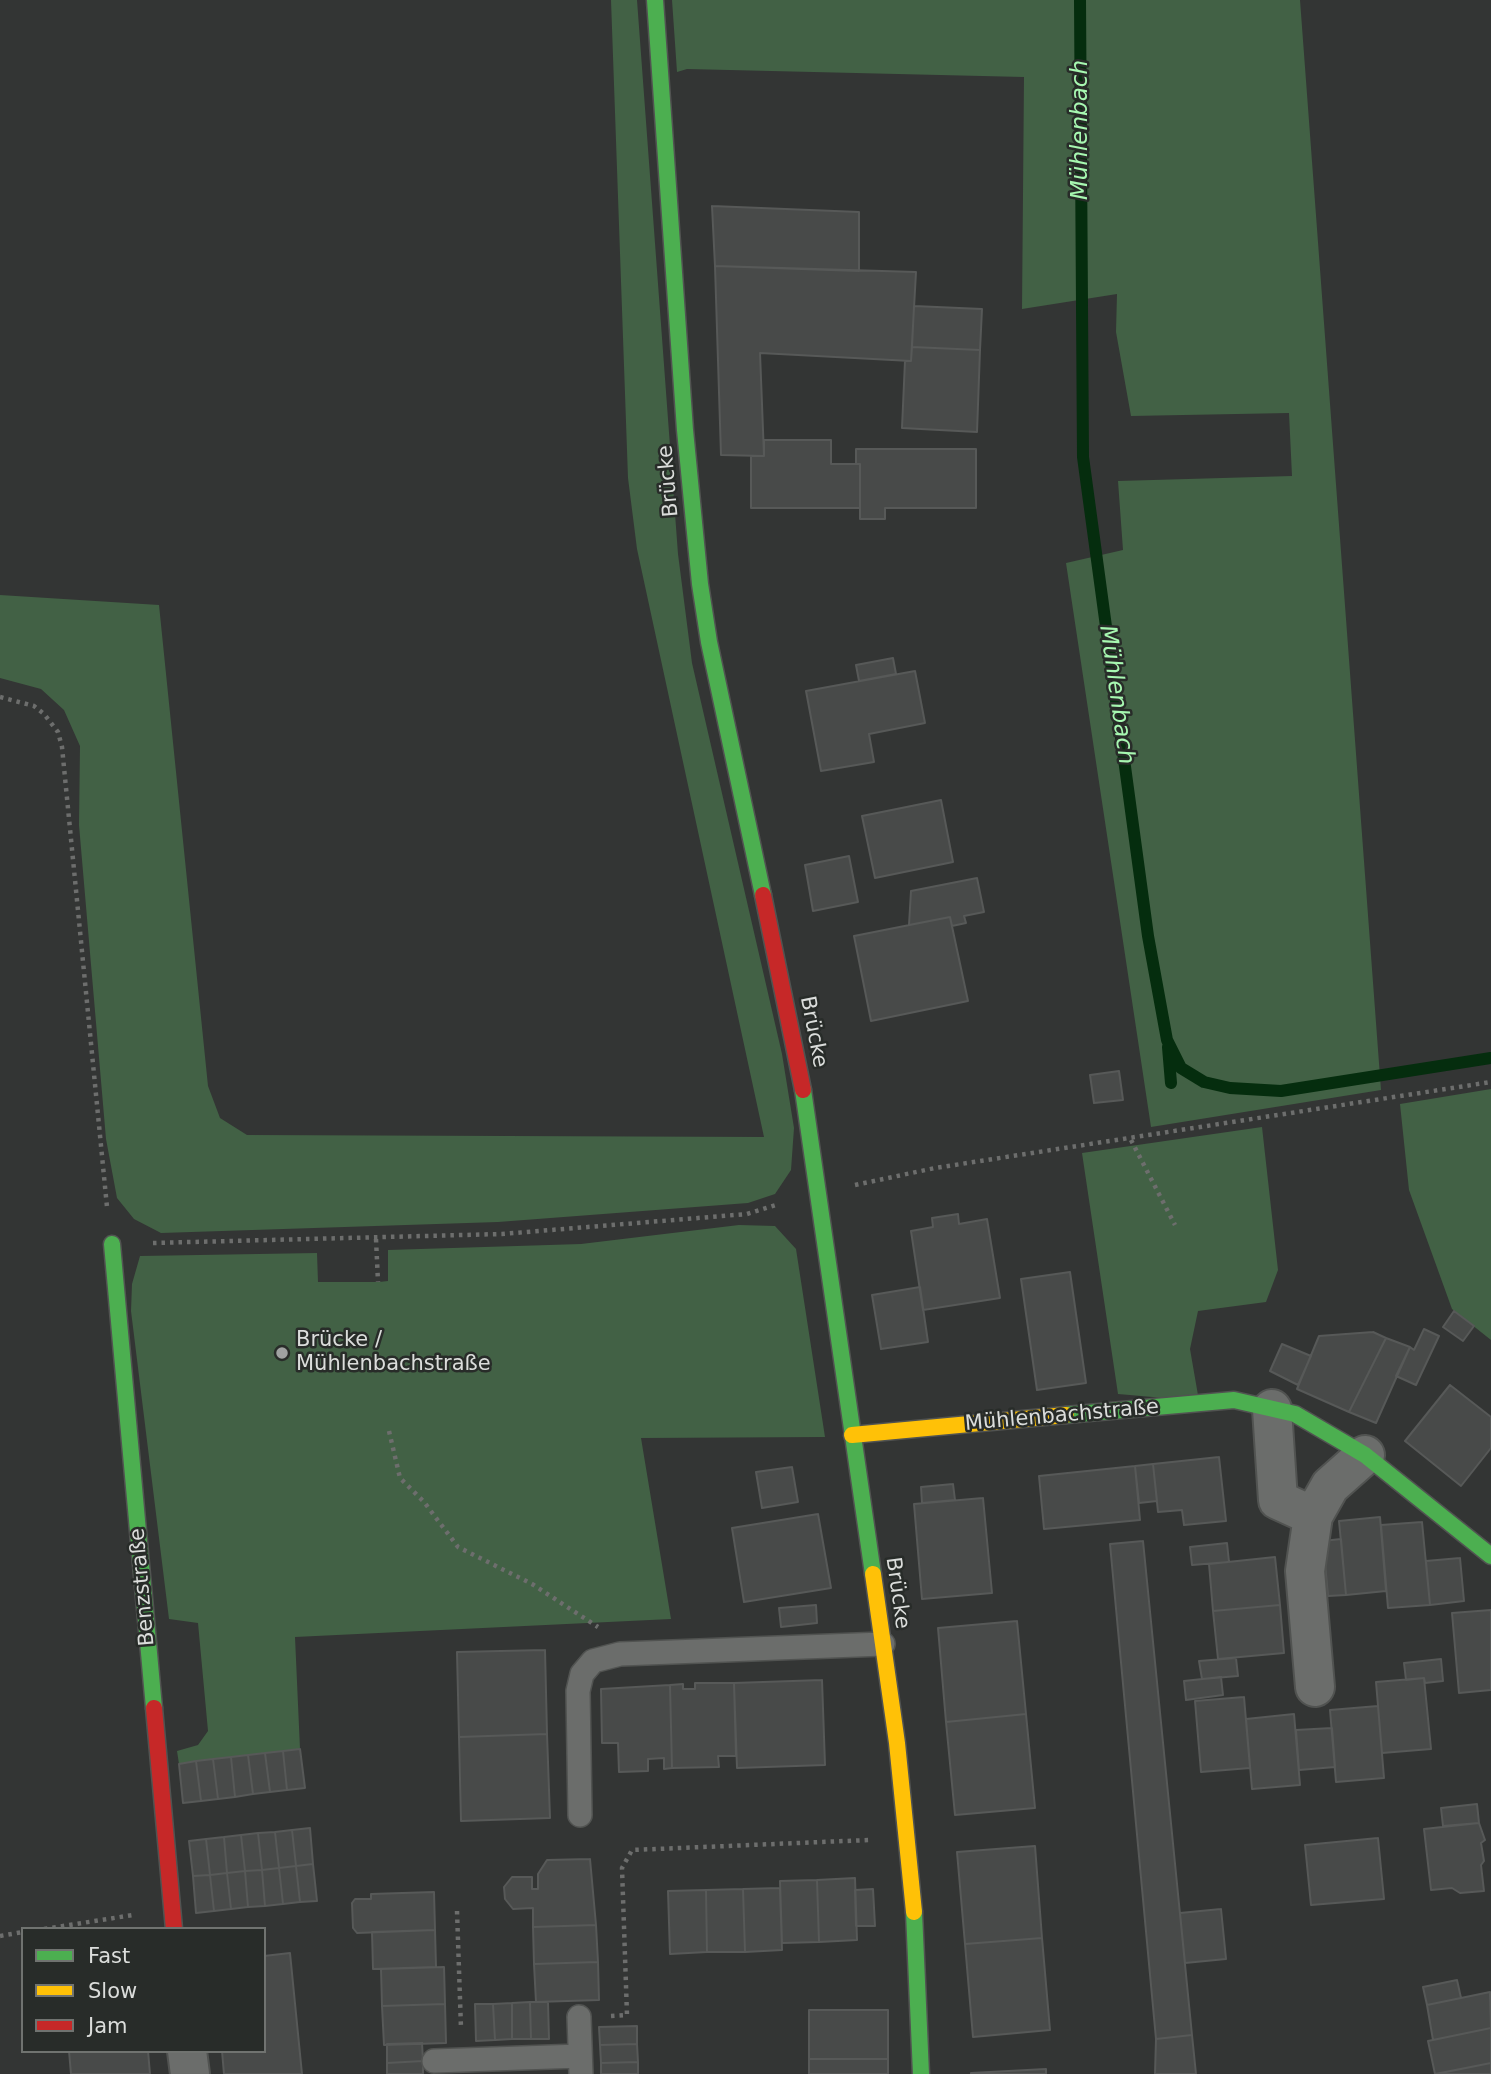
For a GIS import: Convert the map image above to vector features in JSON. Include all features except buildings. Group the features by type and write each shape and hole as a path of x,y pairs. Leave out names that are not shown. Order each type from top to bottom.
{"street":[{"name":"Brücke","path":"655,0 684,417 700,584 709,642 798,1058 883,1644 908,1839 917,1944 921,2074"},
{"name":"Benzstraße","path":"112,1244 174,1927"},
{"name":"Mühlenbachstraße","path":"852,1435 1234,1400 1295,1414 1365,1455 1491,1556"},
{"path":"1272,1409 1278,1500 1312,1516"},
{"path":"1315,1687 1305,1571 1312,1516 1330,1486 1365,1455"},
{"path":"187,2053 190,2074"}],"lane":[{"path":"579,1815 579,1681 593,1661 620,1654 883,1644"},
{"path":"434,2061 580,2065 579,2017"}],"path":[{"path":"0,697 34,706 44,713 58,732 62,747 95,1113 112,1244 376,1240 515,1233 747,1214 817,1192 935,1168 1131,1140 1491,1082"},
{"path":"1131,1140 1175,1225"},
{"path":"376,1240 379,1282"},
{"path":"389,1431 400,1478 424,1502 458,1547 558,1601 607,1633 620,1654"},
{"path":"579,2017 627,2015 622,1868 626,1856 635,1848 908,1839"},
{"path":"57,1927 172,1909"},
{"path":"457,1911 462,2060"},
{"path":"0,1936 21,1932"}],"green space":[{"path":"611,0 637,0 678,554 692,663 782,1054 794,1128 791,1170 775,1194 748,1203 498,1222 161,1233 134,1219 117,1198 106,1139 79,825 80,746 64,710 41,689 0,678 0,595 159,605 208,1086 220,1118 247,1135 764,1137 637,549 628,478"},
{"path":"672,0 1300,0 1381,1090 1151,1127 1066,563 1123,550 1118,481 1292,476 1289,413 1131,416 1116,332 1117,294 1022,309 1024,77 687,69 677,72"},
{"path":"1491,1089 1491,1340 1452,1309 1409,1190 1400,1104"},
{"path":"1262,1127 1278,1270 1266,1302 1198,1311 1190,1349 1199,1401 1118,1394 1082,1153"},
{"path":"739,1225 775,1226 796,1249 825,1437 641,1438 671,1619 295,1637 300,1749 179,1764 177,1751 198,1745 208,1731 198,1623 169,1619 131,1311 132,1284 140,1256 317,1253 318,1282 379,1282 388,1281 388,1250 581,1244"}],"waterway":[{"name":"Mühlenbach","path":"1080,0 1083,457 1148,936 1167,1040 1181,1068 1204,1082 1230,1088 1281,1091 1491,1058"},
{"path":"1168,1047 1171,1083"}],"traffic: fast":[{"path":"655,0 685,430 700,584 709,642 763,895"},
{"path":"803,1090 873,1574"},
{"path":"112,1244 154,1708"},
{"path":"1066,1415 1234,1400 1295,1414 1365,1455 1491,1556"},
{"path":"914,1912 921,2074"}],"traffic: slow":[{"path":"852,1435 1066,1415"},
{"path":"873,1574 897,1743 914,1912"}],"traffic: jam":[{"path":"763,895 803,1090"},
{"path":"154,1708 174,1927"}],"place":[{"name":"Brücke / Mühlenbachstraße","path":"282,1353"}]}
